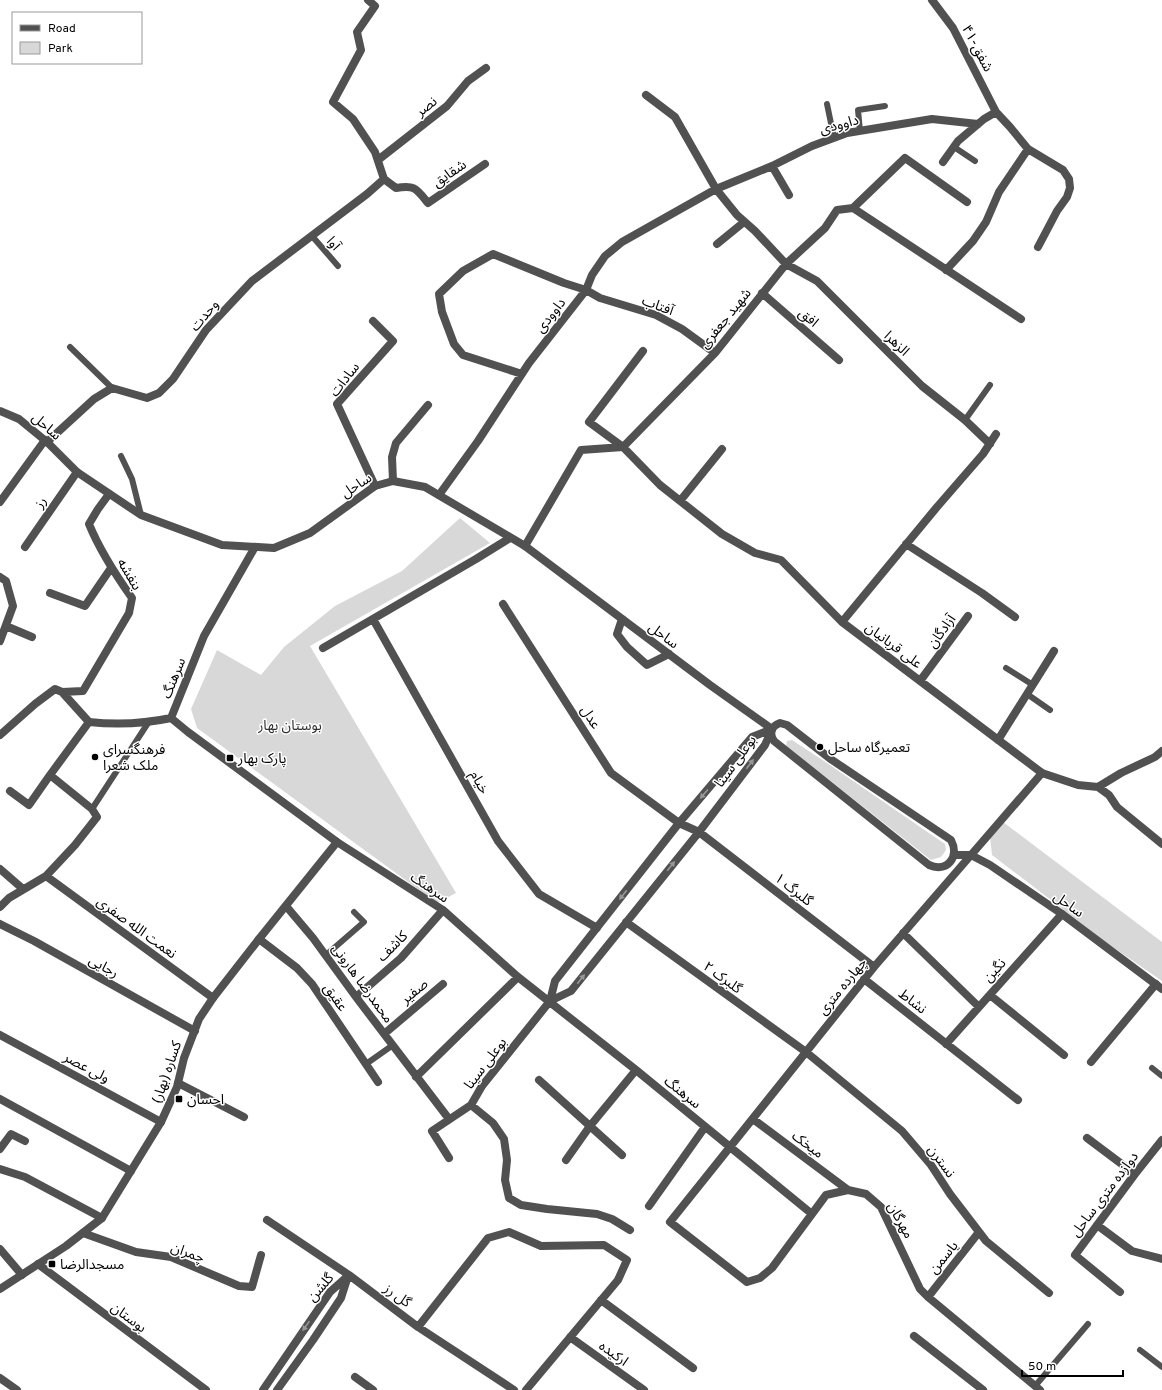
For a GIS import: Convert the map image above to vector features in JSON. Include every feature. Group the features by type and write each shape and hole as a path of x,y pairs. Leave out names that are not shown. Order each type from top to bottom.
{"street":[{"path":"368,0 375,6 357,32 361,50 333,102 353,119 375,152 384,179"},
{"name":"شفق-۴۱","path":"932,0 953,28 996,112 1028,150"},
{"name":"نصر","path":"378,160 447,106 468,81 486,68"},
{"path":"646,95 675,117 716,189 737,215 755,231 786,264"},
{"path":"943,162 958,141 978,124 996,112"},
{"name":"داوودی","path":"439,495 478,441 522,374 586,290 592,275 606,256 622,242 716,189 772,166 812,146 847,133 932,119 978,124"},
{"path":"946,270 973,241 986,222 999,192 1028,150 1063,170 1069,179 1070,188 1067,197 1057,211 1038,247"},
{"name":"شهید جعفری","path":"623,447 715,352 786,264 825,228 837,210 853,208 905,158 967,202"},
{"name":"شقایق","path":"384,179 396,188 410,186 419,191 428,203 485,164"},
{"path":"772,166 789,195"},
{"name":"وحدت","path":"112,388 147,398 159,393 173,379 206,330 252,281 384,179"},
{"path":"853,208 1021,319"},
{"path":"717,244 744,222"},
{"name":"آفتاب","path":"522,374 463,355 454,344 442,312 439,294 463,271 493,254 564,283 586,290 600,298 656,315 682,329 715,352"},
{"name":"الزهرا","path":"786,264 817,281 922,386 965,420 990,444"},
{"name":"افق","path":"762,293 839,360"},
{"name":"سادات","path":"373,321 393,341 337,404 375,486"},
{"name":"علی قربانیان","path":"643,351 589,422 623,447 660,485 722,534 755,553 781,560 842,622 1042,773 1078,785 1098,787"},
{"path":"0,502 46,441 94,399 112,388"},
{"path":"393,481 392,457 396,443 428,405"},
{"name":"ساحل","path":"0,411 19,419 46,441 77,472 142,515 222,545 274,548 310,533 375,486 393,481 425,487 525,546 622,620 772,729 771,736 774,741 929,865 934,867 944,866 948,864 954,855 971,855 990,865 1062,914 1159,986"},
{"path":"842,622 961,478 983,454 996,434"},
{"path":"525,546 580,450 623,447"},
{"path":"680,501 722,449"},
{"name":"رز","path":"25,547 77,472"},
{"name":"بنفشه","path":"0,735 35,704 55,689 62,692 83,691 129,613 132,598 111,568 97,543 90,524 98,509 110,494"},
{"path":"323,648 510,538"},
{"path":"906,544 982,593 1015,617"},
{"name":"سرهنگ","path":"255,547 204,636 171,718 337,842 443,910 518,977 636,1070 812,1214"},
{"path":"50,592 85,606 111,568"},
{"path":"0,577 6,581 13,606 0,641"},
{"name":"عدل","path":"503,604 611,773 679,823 698,832"},
{"name":"آزادگان","path":"920,681 968,616"},
{"name":"خیام","path":"373,619 498,841 540,894 597,928"},
{"path":"622,620 617,634 627,647 647,665 669,654"},
{"path":"6,626 32,637"},
{"path":"998,740 1054,651"},
{"path":"62,692 90,722 112,724 148,723 171,718"},
{"path":"10,791 29,805 90,722"},
{"path":"772,729 780,723 787,725 832,760 951,840 954,855"},
{"name":"بوعلی سینا","path":"449,1158 432,1131 471,1105 482,1086 550,1001 555,981 679,823 752,737 772,729"},
{"name":"بوعلی سینا","path":"550,1001 571,991 698,832 764,745 772,729"},
{"path":"1162,750 1155,757 1121,772 1098,787 1109,795 1117,807 1162,844"},
{"name":"چهارده متری","path":"670,1222 864,979 1042,773"},
{"path":"0,907 9,898 46,876 76,845 97,817 92,809 50,775"},
{"name":"گلبرگ ۱","path":"698,832 874,967"},
{"name":"کساره (بهار)","path":"0,1289 83,1233 102,1218 161,1122 178,1083 184,1058 199,1019 213,998 259,939 337,842"},
{"path":"0,869 23,889"},
{"name":"نعمت الله صفری","path":"46,876 213,998"},
{"name":"محمدرضا هارونی","path":"286,906 313,938 449,1119"},
{"name":"کاشف","path":"356,997 401,958 443,910"},
{"name":"نگین","path":"946,1044 1062,914"},
{"name":"گلبرک ۲","path":"626,922 806,1052"},
{"name":"رجایی","path":"0,924 34,941 194,1031"},
{"path":"903,934 979,1007"},
{"name":"عقیق","path":"259,939 297,968 312,984 378,1082"},
{"path":"416,1077 518,977"},
{"name":"نشاط","path":"864,979 1018,1100"},
{"name":"صفیر","path":"384,1034 443,984"},
{"path":"1091,1062 1159,986"},
{"path":"990,995 1064,1055"},
{"name":"ولی عصر","path":"0,1035 161,1122"},
{"name":"نسترن","path":"806,1052 902,1131 931,1165 950,1194 986,1241 1048,1293"},
{"path":"566,1160 590,1126 636,1070"},
{"path":"539,1080 622,1155"},
{"path":"178,1083 244,1117"},
{"path":"0,1099 132,1170"},
{"path":"471,1105 493,1123 504,1139 507,1160 505,1180 509,1198 521,1205 547,1210 597,1214 612,1219 630,1230"},
{"name":"میخک","path":"753,1119 848,1190"},
{"path":"649,1206 705,1127"},
{"path":"0,1149 11,1134 25,1141"},
{"path":"1087,1138 1135,1174"},
{"name":"دوازده متری ساحل","path":"1120,1292 1075,1255 1162,1140"},
{"path":"0,1169 25,1177 102,1218"},
{"name":"مهرگان","path":"670,1222 747,1282 760,1278 772,1268 826,1195 848,1190 866,1194 881,1207 920,1289 1037,1388"},
{"name":"گل رز","path":"267,1220 349,1275 418,1327 514,1390"},
{"path":"1097,1225 1132,1251 1162,1259"},
{"path":"418,1327 488,1238 509,1232 541,1246 604,1245 627,1260 618,1280 526,1390"},
{"name":"یاسمن","path":"928,1297 979,1232"},
{"name":"چمران","path":"83,1233 136,1252 171,1257 239,1286 252,1287 261,1255"},
{"path":"0,1249 22,1275"},
{"name":"بوستان","path":"38,1264 206,1390"},
{"name":"گلشن","path":"263,1390 330,1292 349,1275"},
{"name":"گلشن","path":"277,1390 341,1298 349,1275"},
{"path":"601,1300 693,1368"},
{"path":"914,1336 984,1390"},
{"name":"ارکیده","path":"570,1337 644,1390"},
{"path":"355,1377 373,1390"},
{"path":"0,1378 17,1390"}],"lane":[{"path":"827,104 834,138"},
{"path":"860,131 858,110 885,106"},
{"path":"954,147 975,161"},
{"name":"آوا","path":"312,236 338,266"},
{"path":"70,347 112,388"},
{"path":"965,420 990,385"},
{"path":"121,456 132,479 142,515"},
{"path":"1006,668 1033,685"},
{"path":"1027,694 1050,710"},
{"path":"92,809 148,723"},
{"path":"326,955 364,922 354,912"},
{"path":"366,1064 393,1045"},
{"path":"1152,1068 1162,1076"},
{"path":"1037,1388 1088,1324"},
{"path":"1140,1350 1162,1367"}],"green space":[{"name":"بوستان بهار","path":"460,518 490,543 310,646 456,893 437,903 197,728 191,709 217,650 261,675 284,647 335,606 402,571"},
{"path":"792,740 945,844 946,850 941,857 931,860 786,746 787,741"},
{"path":"1003,822 1162,942 1162,981 1107,943 992,855 990,837"}],"place":[{"name":"تعمیرگاه ساحل","path":"820,747"},
{"name":"فرهنگسرای ملک شعرا","path":"95,757"},
{"name":"پارک بهار","path":"230,758"},
{"name":"احسان","path":"179,1099"},
{"name":"مسجدالرضا","path":"52,1264"}]}
